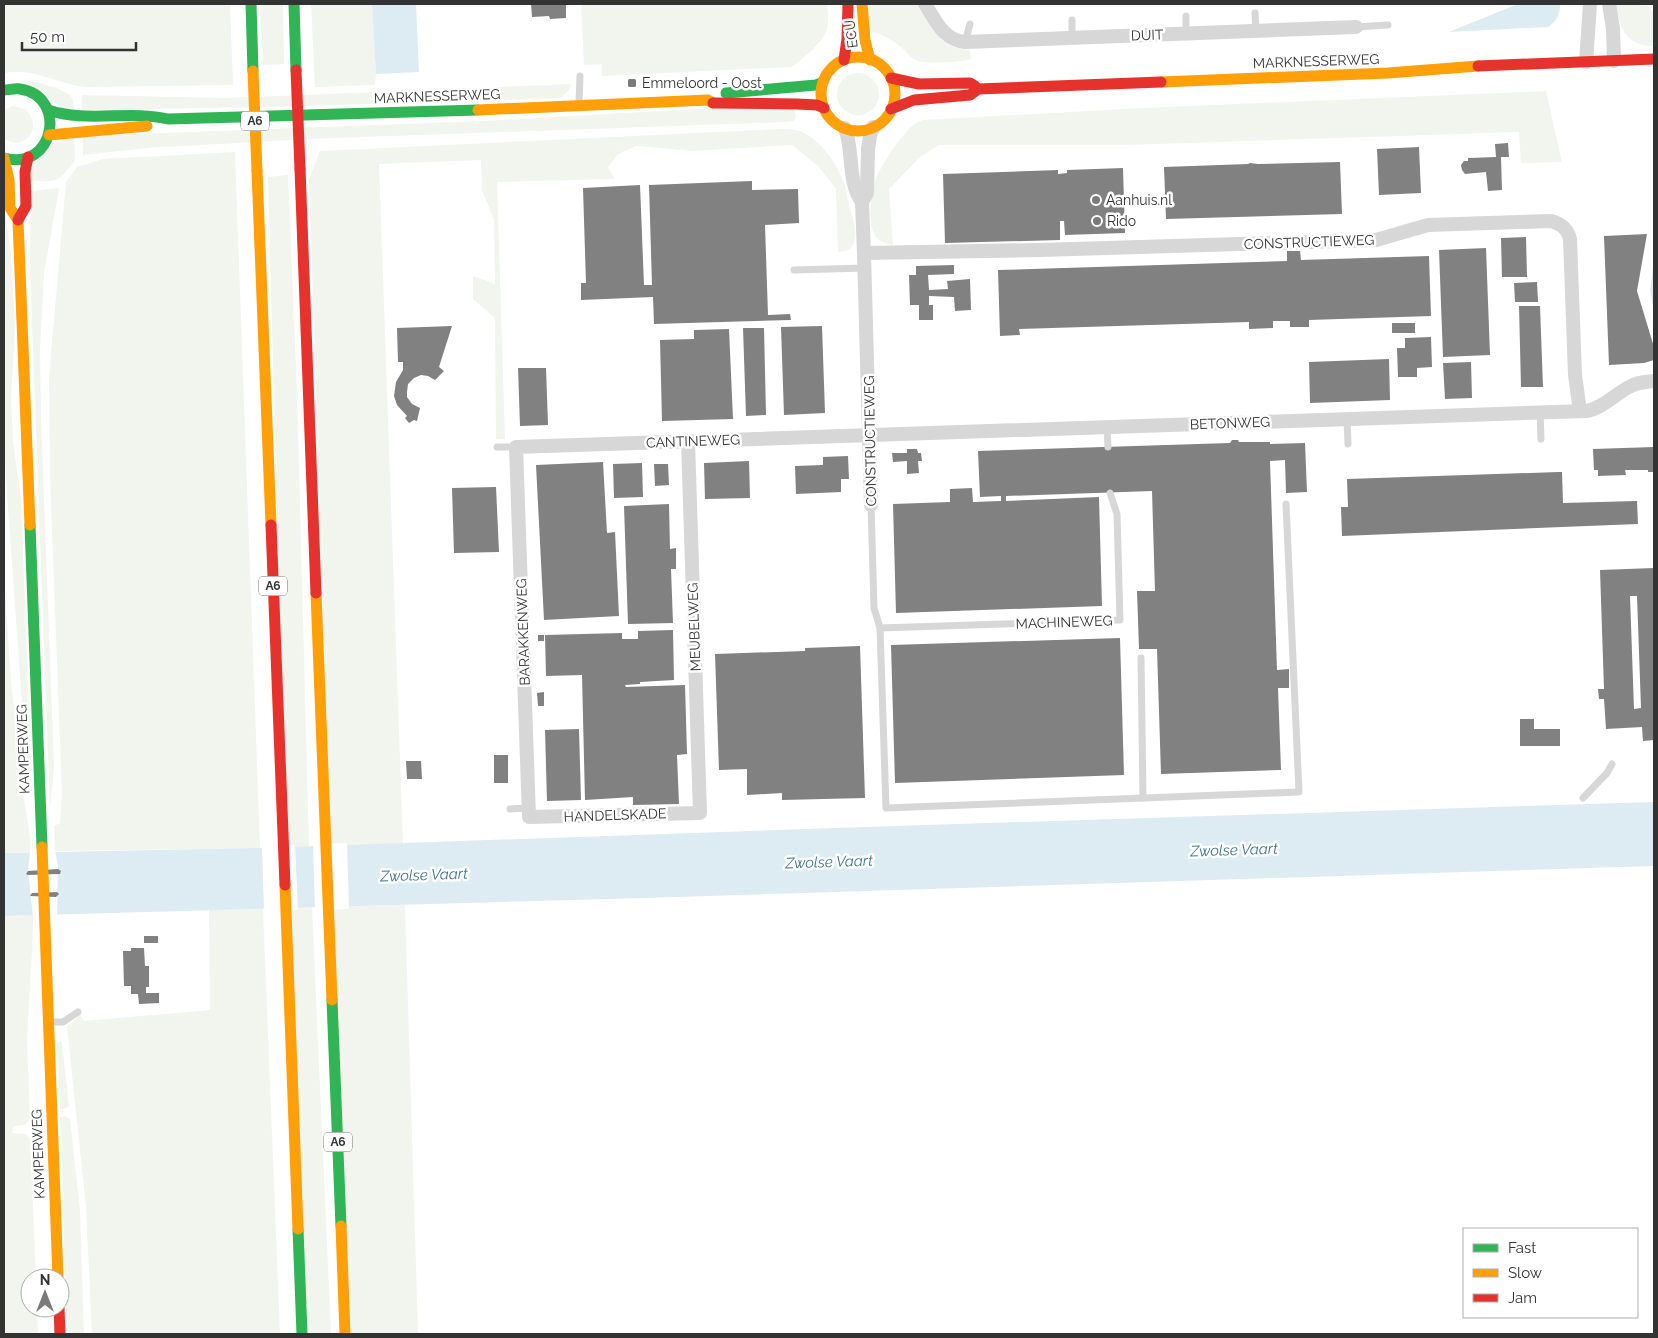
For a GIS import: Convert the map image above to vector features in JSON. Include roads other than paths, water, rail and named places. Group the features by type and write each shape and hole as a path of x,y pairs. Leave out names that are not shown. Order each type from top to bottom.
{"main road":[{"name":"A6","path":"251,4 302,1334"},
{"name":"A6","path":"294,4 345,1334"},
{"name":"ECU","path":"844,60 848,4"},
{"name":"ECU","path":"862,4 865,40 870,60"},
{"path":"857,57 870,60 882,67 891,78 895,93 892,109 887,117 873,128 859,131 845,128 832,120 824,108 821,95 823,82 831,69 844,60 857,57"},
{"name":"MARKNESSERWEG","path":"892,109 914,100 970,95 978,89 1369,74 1473,66 1654,59"},
{"name":"MARKNESSERWEG","path":"891,78 900,82 914,83 970,83 978,89"},
{"name":"MARKNESSERWEG","path":"708,100 716,94 816,85 823,82"},
{"path":"4,90 17,88 31,92 40,98 48,110 51,122 49,134 40,150 28,157 16,160 4,158"},
{"name":"MARKNESSERWEG","path":"49,134 149,126 168,119 708,100 716,104 798,104 817,105 824,108"},
{"name":"MARKNESSERWEG","path":"48,110 63,114 151,114 168,119"},
{"name":"KAMPERWEG","path":"18,220 26,206 25,172 28,157"},
{"name":"KAMPERWEG","path":"4,158 9,180 10,208 18,220 58,1268"},
{"path":"59,1318 60,1334"}],"street":[{"name":"DUIT","path":"925,4 944,33 954,40 965,42 1356,27"},
{"path":"1586,62 1590,4"},
{"path":"1609,4 1613,29 1614,61"},
{"name":"CONSTRUCTIEWEG","path":"845,128 850,150 855,193 862,202"},
{"name":"CONSTRUCTIEWEG","path":"872,505 862,202 866,192 868,149 873,128"},
{"name":"CONSTRUCTIEWEG","path":"864,253 1050,250 1376,240 1428,225 1551,221 1562,225 1568,232 1570,239 1575,375 1585,411"},
{"path":"1585,411 1629,387 1643,382 1654,381"},
{"name":"BETONWEG","path":"870,435 1585,411"},
{"name":"CANTINEWEG","path":"516,446 870,435"},
{"name":"MEUBELWEG","path":"688,441 700,813"},
{"name":"BARAKKENWEG","path":"516,446 528,813"},
{"name":"HANDELSKADE","path":"528,813 700,813"}],"lane":[{"path":"1256,13 1256,31"},
{"path":"1186,16 1186,34"},
{"path":"1072,20 1072,38"},
{"path":"965,42 970,24"},
{"name":"DUIT","path":"1356,27 1388,25"},
{"path":"579,105 580,76"},
{"path":"794,270 865,268"},
{"path":"1540,412 1541,439"},
{"path":"1348,419 1348,444"},
{"path":"1107,427 1108,446"},
{"path":"497,447 516,446"},
{"name":"MACHINEWEG","path":"880,628 1120,620 1117,514 1110,493"},
{"path":"1141,658 1143,798 1300,792 1286,504"},
{"name":"CONSTRUCTIEWEG","path":"872,505 874,608 880,628 886,808 1143,798"},
{"path":"1583,798 1607,773 1612,764"},
{"path":"510,809 528,813"},
{"path":"48,1022 63,1022 78,1012"}],"water":[{"path":"372,4 416,4 419,72 376,74"},
{"path":"1518,4 1560,4 1556,20 1548,27 1449,32"},
{"path":"1654,259 1654,313 1650,290"},
{"name":"Zwolse Vaart","path":"1654,802 1654,866 4,916 4,853 260,848"}],"place":[{"name":"Emmeloord - Oost","path":"632,83"},
{"name":"Aanhuis.nl","path":"1096,200"},
{"name":"Rido","path":"1097,221"}]}
